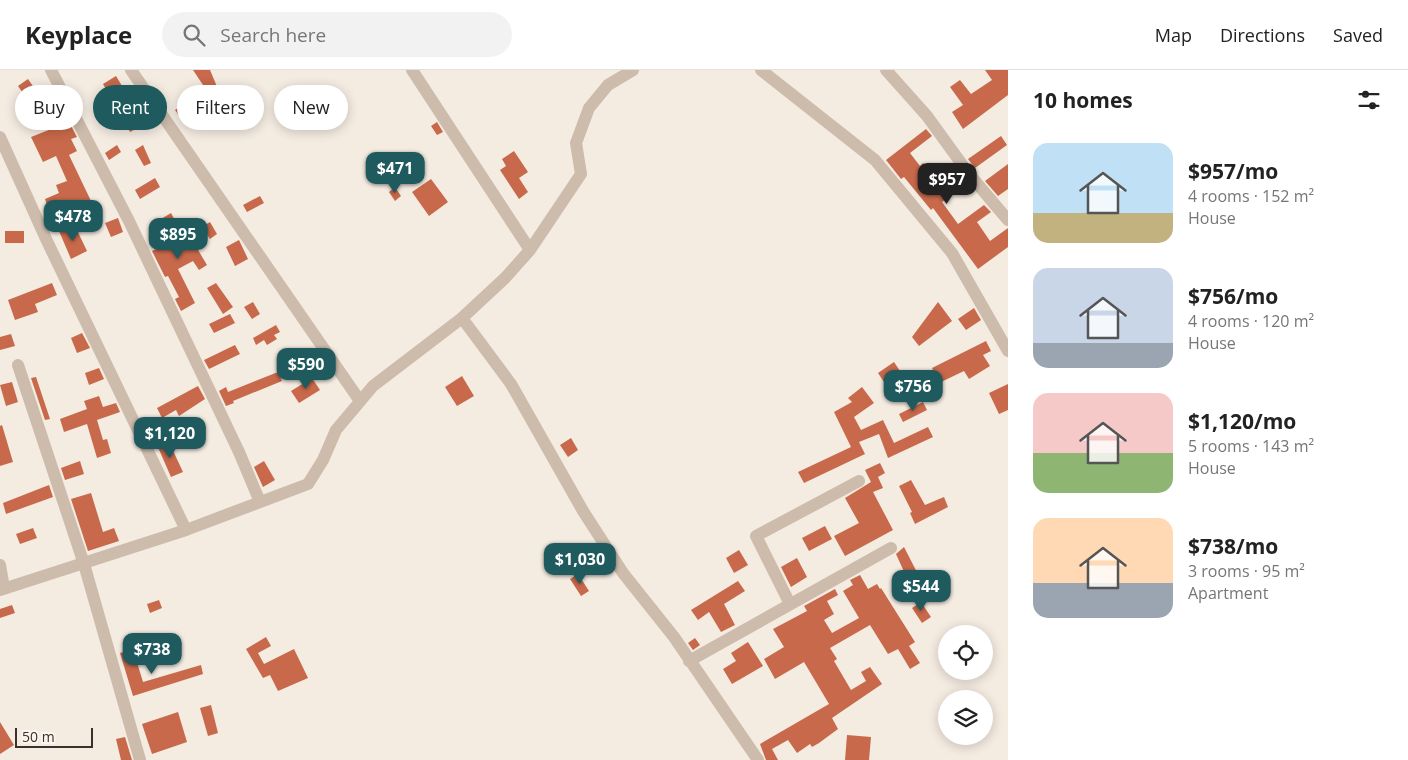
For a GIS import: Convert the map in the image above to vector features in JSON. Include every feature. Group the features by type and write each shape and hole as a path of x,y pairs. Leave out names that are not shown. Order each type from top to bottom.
{"street":[{"path":"51,70 133,230 239,452 260,502"},
{"path":"131,70 360,401"},
{"path":"412,70 530,250"},
{"path":"0,566 2,589 186,530 308,484 323,460 336,430 373,386 462,318 505,278 530,250 580,174 576,143 589,108 608,85 633,70"},
{"path":"761,70 875,160 952,253 1008,351"},
{"path":"886,70 927,116 970,174 1008,220"},
{"path":"0,136 47,241 186,530"},
{"path":"462,318 511,384 583,511 623,573 674,637 758,760"},
{"path":"18,365 84,564 140,760"},
{"path":"790,604 756,536 859,481"},
{"path":"689,661 891,548"}],"building":[{"path":"193,70 210,70 216,85 203,85"},
{"path":"985,70 1008,70 1008,95 963,129 952,112 963,105 950,87 960,80 971,94 992,80"},
{"path":"116,76 121,85 104,85"},
{"path":"28,79 32,85 19,85"},
{"path":"437,122 443,132 437,135 431,126"},
{"path":"926,129 932,136 910,153 920,166 923,163 936,180 939,177 952,194 942,202 958,224 984,205 991,212 977,222 990,241 1008,228 1008,247 978,269 933,208 931,210 904,177 901,179 886,160"},
{"path":"49,130 73,130 77,137 71,139 77,151 69,155 102,224 80,232 71,207 67,208 66,204 49,211 45,199 59,193 56,185 67,181 56,156 43,162 31,137"},
{"path":"1001,136 1007,145 975,168 968,159"},
{"path":"117,145 121,152 109,160 105,153"},
{"path":"143,145 151,163 144,166 135,150"},
{"path":"514,151 528,172 519,178 528,192 519,199 500,170 506,166 502,159"},
{"path":"1008,164 1008,189 998,196 985,181"},
{"path":"155,178 160,187 140,199 135,190"},
{"path":"431,179 448,202 429,216 412,192"},
{"path":"395,187 401,196 395,201 389,192"},
{"path":"260,196 264,203 247,212 243,205"},
{"path":"171,213 183,235 188,233 207,265 199,270 193,261 178,269 195,303 181,311 175,299 179,297 168,276 165,277 152,251 173,241 161,219"},
{"path":"118,218 123,232 111,237 105,223"},
{"path":"210,222 217,234 210,239 202,227"},
{"path":"75,226 87,251 71,259 59,231"},
{"path":"5,231 24,231 24,243 5,243"},
{"path":"239,240 248,259 235,266 226,247"},
{"path":"52,283 57,295 35,304 38,312 15,320 8,300"},
{"path":"216,283 233,307 223,314 207,288"},
{"path":"253,302 260,314 252,319 244,307"},
{"path":"938,302 952,321 919,346 912,337"},
{"path":"974,308 981,320 966,330 958,319"},
{"path":"230,314 235,323 214,333 209,324"},
{"path":"276,325 280,332 274,335 277,339 267,345 264,340 256,345 253,338"},
{"path":"82,333 90,348 77,353 71,338"},
{"path":"11,334 15,346 0,350 0,337"},
{"path":"986,341 991,351 983,355 990,366 969,379 964,371 939,383 932,368"},
{"path":"235,345 240,354 209,369 204,360"},
{"path":"894,362 900,371 884,382 878,373"},
{"path":"99,368 104,379 89,385 85,373"},
{"path":"278,372 282,381 233,401 234,403 226,406 219,391 226,387 228,392"},
{"path":"462,376 474,396 457,406 445,387"},
{"path":"36,377 50,419 45,420 31,378"},
{"path":"312,378 320,390 299,403 291,391"},
{"path":"12,382 18,402 6,406 0,385"},
{"path":"1008,384 1008,410 999,414 989,393"},
{"path":"198,386 205,399 179,416 176,410 162,418 157,408"},
{"path":"862,387 874,403 854,417 861,430 883,420 894,443 928,427 933,437 888,458 879,434 859,442 865,454 804,483 798,472 851,447 834,412 852,402 848,398"},
{"path":"99,396 103,407 116,403 120,412 97,420 103,440 107,439 111,453 97,458 87,424 64,432 60,419 87,409 84,401"},
{"path":"923,402 927,410 903,422 899,414"},
{"path":"2,425 13,462 0,466 0,426"},
{"path":"571,438 578,450 568,457 560,445"},
{"path":"168,440 183,472 171,477 157,445"},
{"path":"80,461 84,474 65,480 61,468"},
{"path":"264,461 275,480 263,487 254,467"},
{"path":"880,463 885,473 878,477 883,488 873,492 893,530 845,556 834,536 859,523 845,498 871,482 865,470"},
{"path":"911,480 925,505 944,497 948,507 915,524 910,513 912,512 899,486"},
{"path":"49,485 53,497 6,514 3,503"},
{"path":"91,493 103,532 114,528 119,541 88,551 71,499"},
{"path":"825,526 832,539 809,551 802,538"},
{"path":"33,528 37,538 20,544 16,534"},
{"path":"594,545 602,557 579,571 571,559"},
{"path":"904,547 922,582 902,593 896,585 906,579 904,577 906,576 896,554"},
{"path":"739,550 748,565 734,573 726,558"},
{"path":"797,558 807,577 791,587 781,567"},
{"path":"578,574 589,591 581,596 570,579"},
{"path":"860,575 868,589 877,584 881,588 915,642 909,646 920,663 910,669 898,649 888,654 870,625 830,648 837,659 834,661 851,690 866,681 861,672 870,667 882,684 832,718 838,729 819,743 812,747 810,744 797,753 788,740 772,749 778,760 766,760 760,744 829,704 804,662 775,679 764,659 784,647 773,629 807,611 804,606 835,589 838,595 827,601 834,614 824,620 832,633 859,618 843,591 853,585 850,580"},
{"path":"738,581 745,591 724,604 735,625 721,632 709,612 698,620 691,610"},
{"path":"159,600 162,608 150,613 147,604"},
{"path":"921,602 931,617 922,623 912,608"},
{"path":"12,605 15,613 0,618 0,609"},
{"path":"266,637 271,646 258,653 264,664 294,649 308,678 278,691 270,675 263,678 246,649"},
{"path":"695,638 700,645 693,650 688,643"},
{"path":"748,642 763,666 732,684 723,669 736,661 731,653"},
{"path":"133,649 143,682 201,665 203,674 133,696 120,653"},
{"path":"211,705 218,733 208,736 200,708"},
{"path":"178,712 187,742 152,754 142,724"},
{"path":"0,722 14,745 0,754"},
{"path":"847,735 871,737 869,760 845,760"},
{"path":"125,737 132,760 121,760 116,739"}]}
